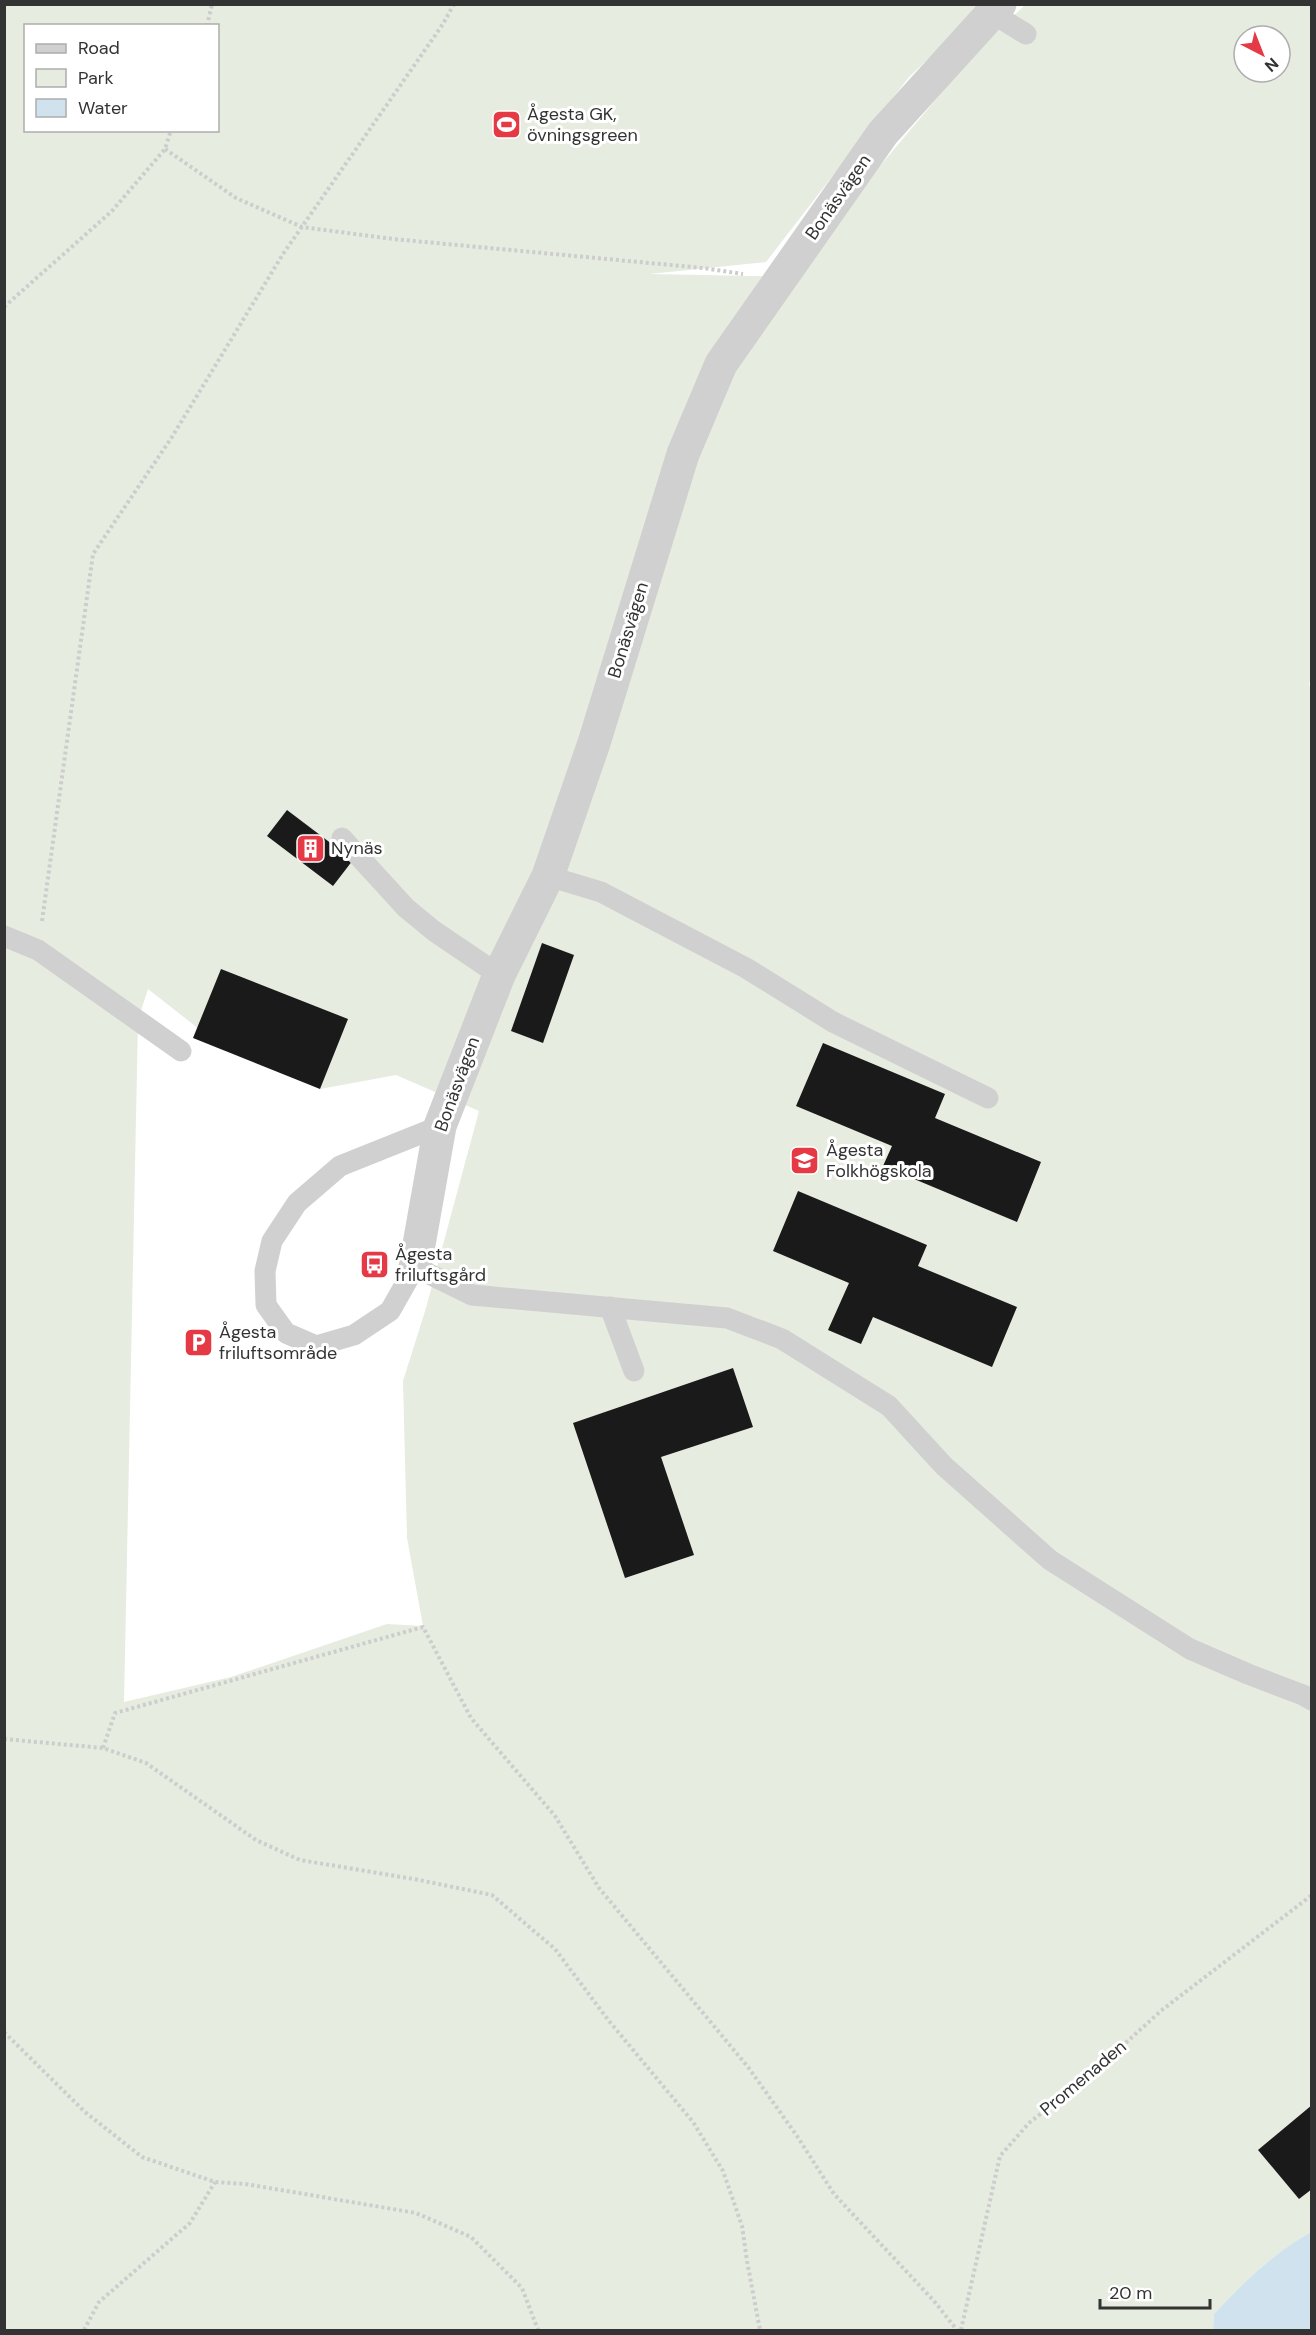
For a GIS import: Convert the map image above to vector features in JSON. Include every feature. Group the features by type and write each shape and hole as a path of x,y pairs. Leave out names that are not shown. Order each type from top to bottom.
{"street":[{"name":"Bonäsvägen","path":"415,1267 440,1126 499,975 548,876 594,743 683,454 721,364 883,133 996,9"}],"lane":[{"path":"996,9 1026,34"},
{"path":"342,838 406,908 434,931 499,975"},
{"path":"548,876 601,892 746,968 833,1022 988,1098"},
{"path":"4,936 38,950 181,1051"},
{"path":"440,1126 340,1166 297,1203 272,1241 265,1271 266,1305 286,1333 315,1346 354,1335 390,1311 415,1267 472,1295 727,1318 782,1339 889,1406 944,1466 1050,1560 1190,1649 1304,1695 1311,1700"},
{"path":"610,1307 634,1371"}],"path":[{"path":"207,24 212,4"},
{"path":"38,950 93,554 172,437 284,254 454,4"},
{"path":"4,307 112,211 165,149 170,132"},
{"path":"165,149 236,198 302,227 393,239 703,268 781,279"},
{"path":"103,1748 115,1713 423,1627 471,1718 555,1816 599,1888 748,2067 797,2136 834,2194 959,2331"},
{"path":"4,1738 103,1748 146,1763 256,1840 300,1860 492,1895 555,1949 609,2021 693,2122 723,2171 742,2226 760,2331"},
{"name":"Promenaden","path":"959,2331 1000,2156 1029,2123 1090,2075 1162,2010 1311,1895"},
{"path":"4,2031 86,2112 142,2157 215,2182 245,2184 416,2213 471,2237 522,2288 538,2331"},
{"path":"84,2331 99,2302 190,2223 215,2182"}],"green space":[{"path":"5,5 985,5 909,77 766,262 649,274 795,277 854,197 979,48 1025,5 1311,5 1312,676 1309,684 1312,692 1311,2232 1271,2259 1214,2314 1213,2330 5,2330","holes":["148,989 213,1040 320,1089 396,1075 479,1111 426,1308 403,1381 407,1538 423,1626 387,1624 231,1677 124,1702 138,1020"]}],"water":[{"path":"1311,2232 1311,2330 1213,2330 1214,2314 1237,2290 1271,2259"}],"building":[{"name":"Nynäs","path":"287,810 353,860 333,886 267,836"},
{"path":"542,943 574,955 543,1043 511,1031"},
{"path":"221,969 348,1019 320,1089 193,1038"},
{"path":"823,1043 945,1094 935,1118 1041,1162 1017,1222 883,1166 892,1146 796,1106"},
{"path":"798,1191 927,1245 918,1266 1017,1307 992,1367 873,1317 861,1344 828,1330 849,1283 773,1251"},
{"path":"733,1368 753,1427 661,1457 694,1555 625,1578 573,1423"},
{"path":"1312,2105 1312,2189 1299,2199 1258,2150"}],"place":[{"name":"Ågesta GK, övningsgreen","path":"506,124"},
{"name":"Nynäs","path":"310,848"},
{"name":"Ågesta Folkhögskola","path":"805,1160"},
{"name":"Ågesta friluftsgård","path":"374,1264"},
{"name":"Ågesta friluftsområde","path":"198,1342"}]}
